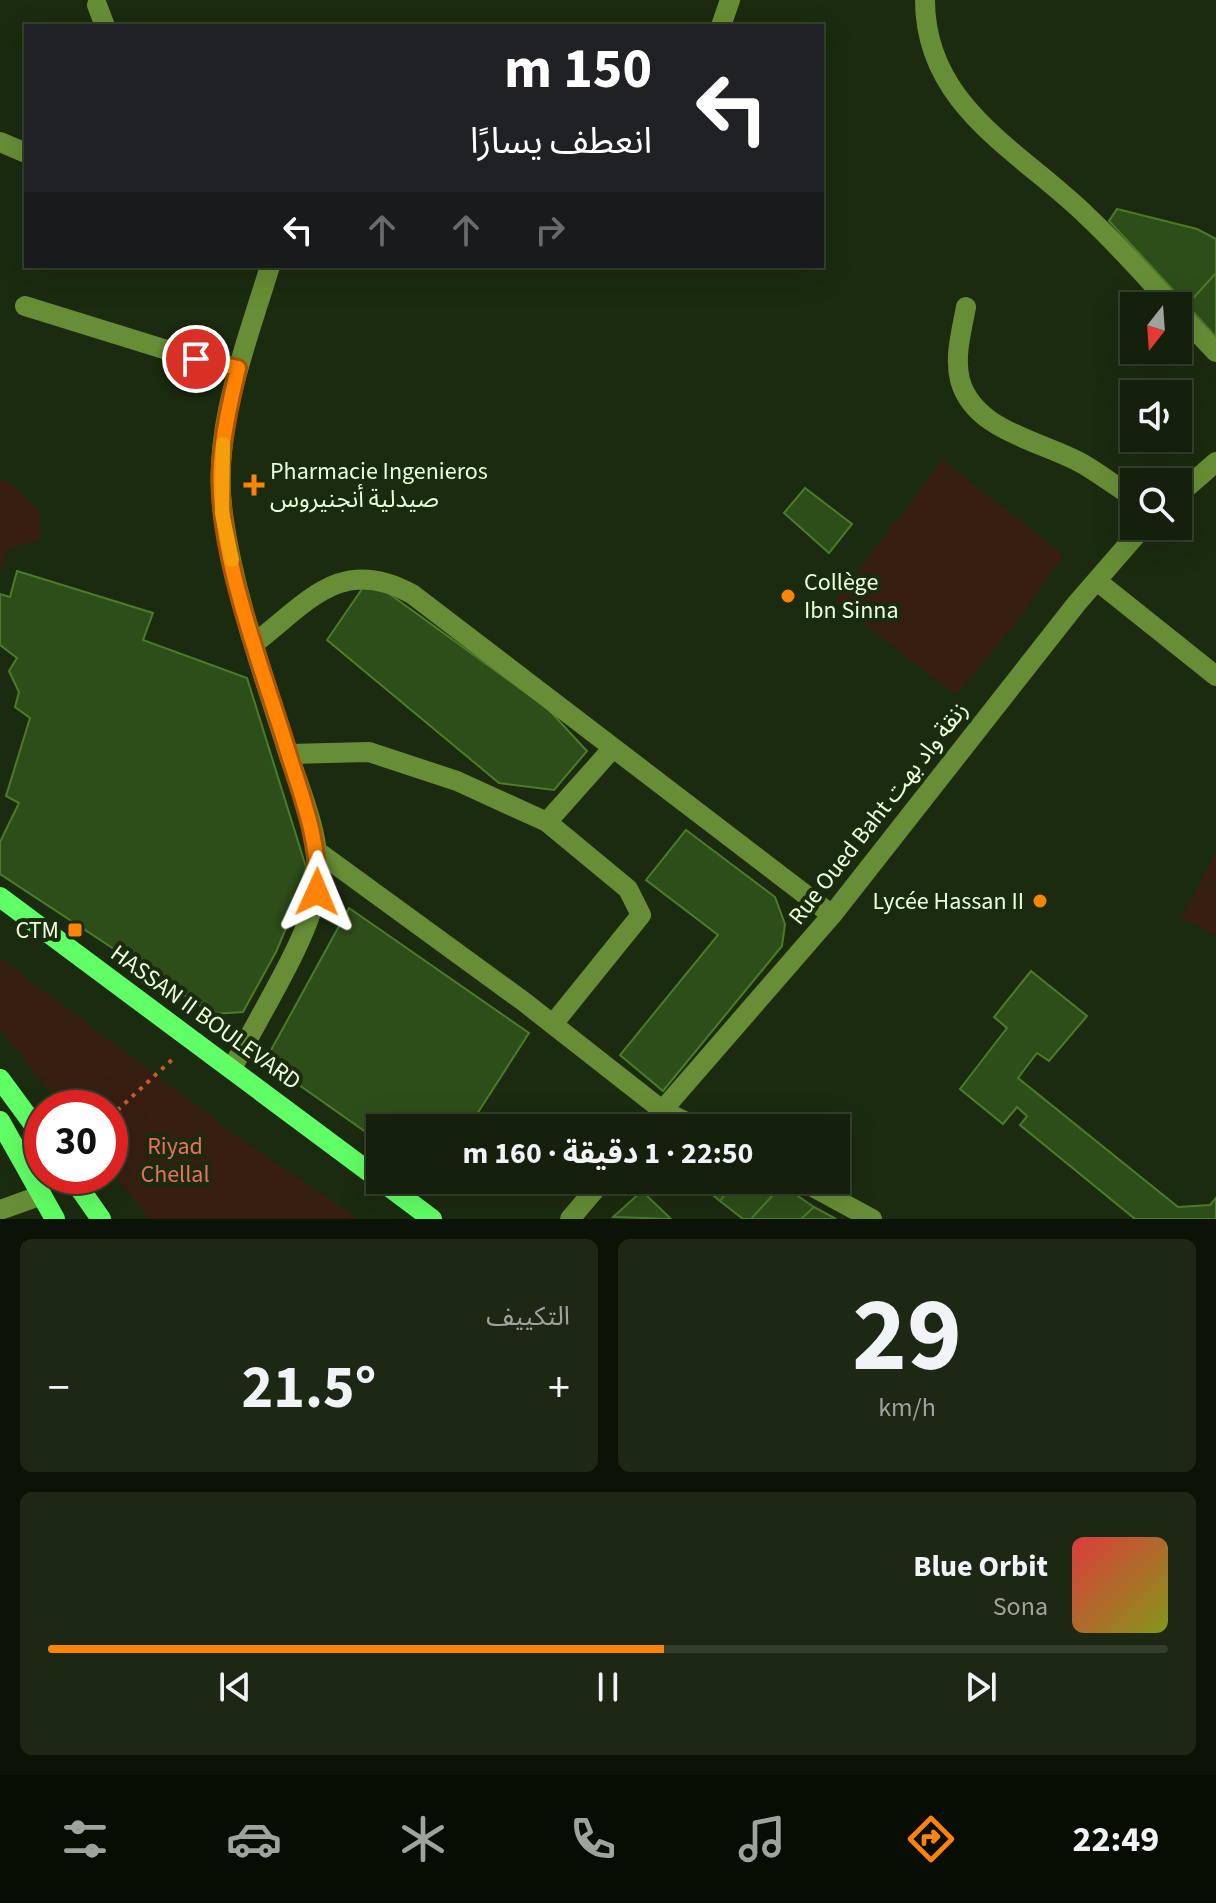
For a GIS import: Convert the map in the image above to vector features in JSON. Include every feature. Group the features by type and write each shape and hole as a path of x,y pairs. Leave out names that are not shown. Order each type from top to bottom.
{"main road":[{"name":"HASSAN II BOULEVARD","path":"0,897 366,1170"},
{"path":"0,1079 24,1112"},
{"path":"0,1121 55,1219"},
{"path":"84,1194 101,1219"},
{"name":"HASSAN II BOULEVARD","path":"399,1194 432,1219"}],"street":[{"path":"722,24 730,0"},
{"path":"925,0 931,52 948,88 1006,145 1087,215 1160,292"},
{"path":"97,5 104,24"},
{"path":"0,142 24,152"},
{"path":"232,1069 305,927 317,892 317,851 310,816 255,643 222,513 221,465 238,368 269,268"},
{"path":"25,306 196,359 238,368"},
{"path":"966,307 959,347 960,378 966,394 983,414 1017,436 1082,464 1120,489"},
{"path":"1192,327 1216,352"},
{"path":"1192,483 1216,462"},
{"name":"Rue Oued Baht زنقة واد بهت","path":"659,1114 832,915 1132,540"},
{"path":"255,643 333,584 369,577 389,581 412,594 832,915"},
{"path":"1097,581 1216,676"},
{"path":"547,822 612,749"},
{"path":"289,754 369,752 457,781 547,822 628,889 641,915 553,1024"},
{"path":"317,851 670,1114"},
{"path":"570,1219 591,1194"},
{"path":"826,1194 872,1219"},
{"path":"0,1210 42,1195"}],"path":[{"path":"128,1100 192,1040"}],"green space":[{"path":"943,460 1064,555 1016,623 956,695 835,601"},
{"path":"0,479 11,484 40,511 40,540 9,548 0,573"},
{"path":"1216,852 1216,936 1181,918"},
{"name":"Riyad Chellal","path":"0,958 244,1141 358,1219 149,1219 128,1193 128,1090 48,1090 0,1029"}],"building":[{"path":"1117,209 1197,229 1216,239 1216,273 1192,299 1192,292 1175,292 1109,221"},
{"path":"1216,273 1216,337 1192,311 1192,299"},
{"path":"805,488 852,524 829,553 784,513"},
{"path":"17,571 153,613 143,640 247,678 306,867 298,900 276,952 243,1012 213,1014 0,874 0,842 19,803 6,796 30,718 15,707 19,692 9,671 17,658 0,645 0,594 10,597"},
{"path":"369,579 547,708 587,751 554,790 499,783 327,640"},
{"path":"686,830 775,897 785,924 782,946 663,1091 620,1055 718,935 646,880"},
{"path":"349,908 529,1033 477,1114 366,1114 366,1132 265,1061"},
{"path":"1031,971 1087,1016 1049,1061 1037,1053 1018,1078 1178,1207 1210,1205 1216,1198 1216,1219 1135,1219 1020,1125 1027,1116 1017,1107 1003,1124 960,1089 1007,1028 994,1017"},
{"path":"639,1194 645,1194 671,1219 613,1217"},
{"path":"712,1194 725,1194 720,1201"},
{"path":"725,1194 774,1194 751,1219 743,1219 720,1201"},
{"path":"774,1194 795,1194 814,1207 801,1219 751,1219"},
{"path":"814,1207 836,1219 801,1219"}],"slow traffic":[{"path":"223,444 222,513 232,560"}],"place":[{"name":"Pharmacie Ingenieros صيدلية أنجنيروس","path":"254,485"},
{"name":"Collège Ibn Sinna","path":"788,596"},
{"name":"Lycée Hassan II","path":"1040,901"},
{"name":"CTM","path":"75,930"}],"route":[{"path":"196,359 238,368 221,465 222,513 236,579 310,816 319,857 317,892"}]}
